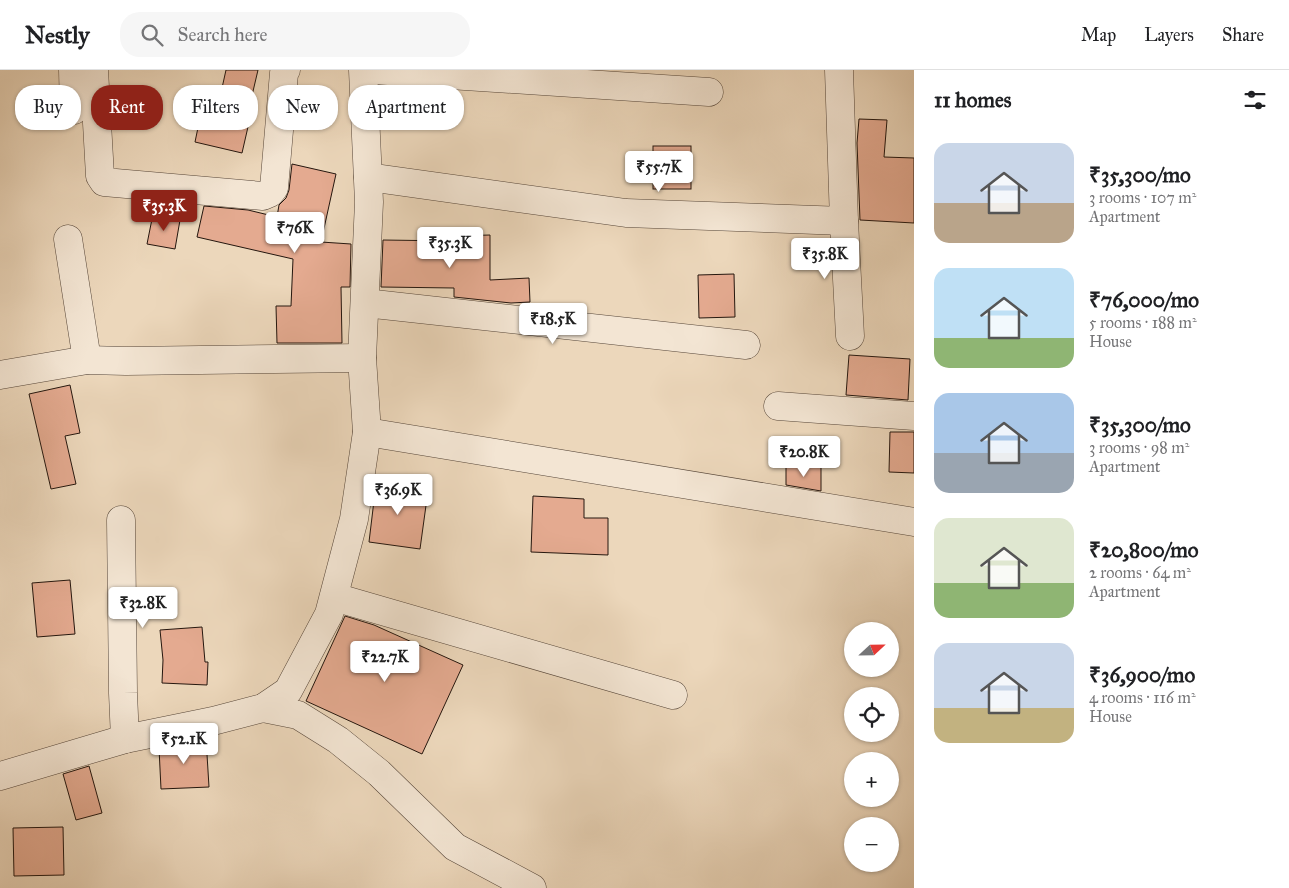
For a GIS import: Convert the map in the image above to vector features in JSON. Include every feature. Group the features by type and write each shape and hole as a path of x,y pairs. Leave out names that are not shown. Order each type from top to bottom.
{"street":[{"path":"73,70 73,85"},
{"path":"94,70 100,176 104,182 263,196 270,193 274,188 283,71"},
{"path":"0,776 125,739 213,721 263,708 288,691 329,614 354,519 367,432 362,358 369,202 363,70"},
{"path":"374,70 709,92"},
{"path":"839,70 850,336"},
{"path":"368,177 626,213 844,221"},
{"path":"68,239 87,360"},
{"path":"365,303 746,344"},
{"path":"0,375 87,360 362,358"},
{"path":"778,406 914,416"},
{"path":"367,432 914,522"},
{"path":"120,520 125,739"},
{"path":"334,597 673,695"},
{"path":"263,708 298,715 338,740 379,773 455,848 532,888"}],"building":[{"path":"226,70 258,70 254,85 223,85"},
{"path":"859,119 887,120 884,157 914,158 914,223 860,220 857,143"},
{"path":"198,130 247,130 242,153 195,142"},
{"path":"653,146 691,146 691,189 653,189"},
{"path":"292,164 336,174 321,242 351,244 350,287 341,287 342,343 277,343 276,306 291,306 293,259 197,237 204,206 248,210 277,217 279,205 286,198 289,190"},
{"path":"153,214 180,220 175,249 147,244"},
{"path":"490,235 490,280 529,278 530,302 511,303 454,297 454,288 381,287 383,240 454,241 454,236"},
{"path":"734,274 735,317 699,318 698,275"},
{"path":"849,355 910,359 908,400 846,395"},
{"path":"70,385 80,433 65,436 76,484 51,489 29,394"},
{"path":"890,432 914,432 914,473 889,472"},
{"path":"786,467 821,467 821,491 786,485"},
{"path":"376,484 428,491 420,549 369,542"},
{"path":"533,496 584,499 584,518 608,518 608,555 531,552"},
{"path":"70,580 75,634 37,637 32,583"},
{"path":"345,616 374,625 463,665 422,754 306,701"},
{"path":"202,627 205,662 208,662 207,685 162,683 163,660 160,630"},
{"path":"206,738 209,787 161,789 159,748"},
{"path":"89,766 102,813 76,820 63,774"},
{"path":"63,827 64,875 14,876 13,828"}]}
